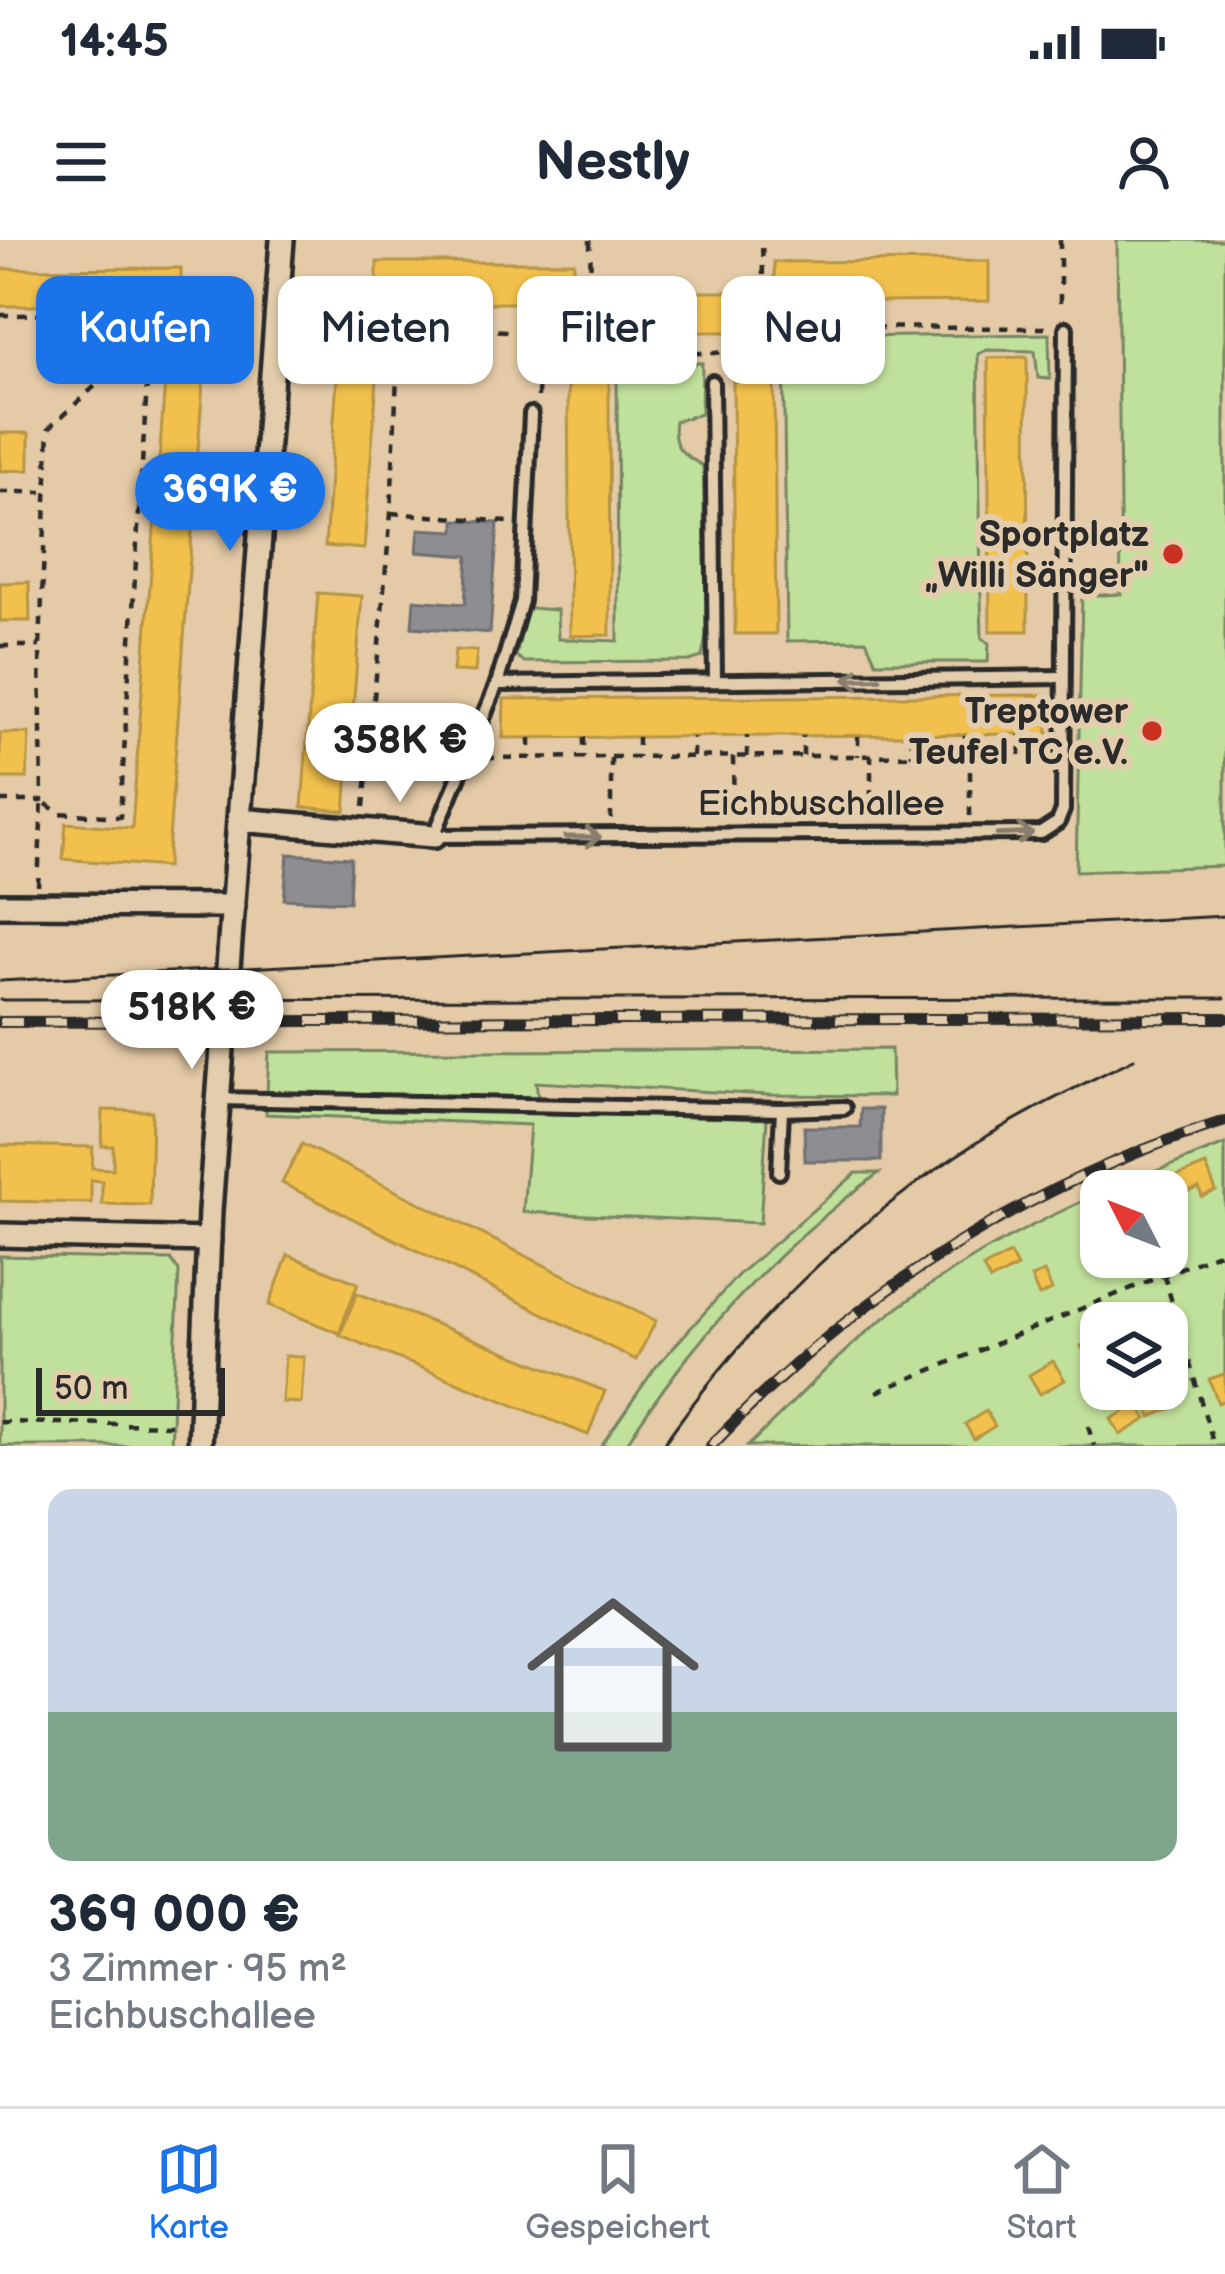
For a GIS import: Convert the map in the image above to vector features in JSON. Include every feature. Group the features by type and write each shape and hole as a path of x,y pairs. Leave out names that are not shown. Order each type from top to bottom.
{"street":[{"path":"200,1446 218,1099 282,240"},
{"name":"Eichbuschallee","path":"239,820 434,836"},
{"path":"0,905 232,906"},
{"path":"0,1235 209,1240"}],"lane":[{"name":"Eichbuschallee","path":"434,836 735,832 970,836 1051,829 1063,810 1066,328"},
{"path":"712,382 715,680"},
{"path":"434,836 496,684 522,601 531,414"},
{"path":"496,684 1063,677"},
{"path":"218,1099 844,1108"},
{"path":"779,1172 782,1110"}],"path":[{"path":"590,240 591,276"},
{"path":"762,240 764,276"},
{"path":"885,327 1066,328 1060,317 1060,240"},
{"path":"0,315 36,315"},
{"path":"254,328 278,326"},
{"path":"37,905 49,428 99,384"},
{"path":"0,801 42,801 59,813 121,817 150,384"},
{"path":"362,831 391,512 397,384"},
{"path":"531,414 538,404 539,384"},
{"path":"0,492 44,492"},
{"path":"391,512 527,523"},
{"path":"0,646 40,646"},
{"path":"911,735 912,756"},
{"path":"965,735 970,836"},
{"path":"1020,735 1020,755"},
{"path":"747,736 747,757"},
{"path":"803,736 803,756"},
{"path":"858,736 858,756"},
{"path":"584,737 584,758"},
{"path":"638,737 638,757"},
{"path":"693,737 693,757"},
{"path":"530,738 530,758"},
{"path":"467,758 1064,755"},
{"path":"870,836 872,756"},
{"path":"734,757 735,832"},
{"path":"610,758 612,837"},
{"path":"1188,1265 1225,1250"},
{"path":"877,1392 1157,1278"},
{"path":"1165,1278 1214,1446"},
{"path":"0,1422 176,1425"},
{"path":"1088,1426 1094,1446"}],"green space":[{"name":"Sportplatz „Willi Sänger\"","path":"1117,240 1225,240 1225,866 1076,871 1082,596 1121,594"},
{"path":"1049,334 1050,379 1038,378 1035,351 978,354 982,638 989,643 988,662 876,662 866,640 787,641 784,384 885,384 885,336"},
{"path":"697,363 702,363 701,414 675,421 674,430 680,449 703,466 707,631 702,657 689,661 524,662 516,656 528,608 557,610 558,639 618,641 617,384 697,384"},
{"path":"891,1049 892,1096 768,1095 536,1082 540,1112 767,1119 760,1223 523,1212 530,1125 266,1114 269,1052"},
{"path":"1225,1144 1225,1446 748,1446 896,1309 1080,1203 1080,1278 1188,1278 1188,1170 1159,1170"},
{"path":"856,1173 879,1173 806,1232 739,1297 678,1369 625,1446 601,1446 655,1368 739,1274"},
{"path":"0,1256 171,1260 179,1271 171,1446 0,1446"}],"building: Wohnen":[{"path":"989,261 989,301 885,302 885,276 774,276 774,262"},
{"path":"377,262 574,262 574,276 517,276 517,303 493,303 493,276 377,276"},
{"path":"181,268 181,276 36,276 36,306 0,306 0,269"},
{"path":"697,292 721,292 721,332 697,332"},
{"path":"1027,357 1028,631 990,631 988,358"},
{"path":"165,384 203,384 167,867 63,859 66,823 132,828"},
{"path":"337,384 377,384 364,549 325,546"},
{"path":"568,384 609,384 610,635 570,636"},
{"path":"733,384 774,384 776,634 735,634"},
{"path":"0,433 29,433 29,470 0,471"},
{"path":"29,582 30,621 0,621 0,583"},
{"path":"318,593 362,596 345,811 302,807"},
{"path":"455,650 477,651 475,672 453,671"},
{"path":"1047,695 1048,734 503,738 504,699"},
{"path":"0,733 29,733 27,778 0,778"},
{"path":"103,1110 152,1111 150,1205 102,1204 102,1181 91,1180 91,1203 0,1201 0,1145 93,1147 92,1168 113,1169 113,1146 102,1146"},
{"path":"302,1144 656,1321 636,1360 282,1183"},
{"path":"1206,1165 1216,1191 1202,1197 1199,1188 1188,1192 1188,1172"},
{"path":"1010,1254 1017,1267 990,1281 983,1268"},
{"path":"288,1255 358,1283 339,1333 269,1305"},
{"path":"1044,1272 1052,1290 1039,1296 1031,1277"},
{"path":"357,1293 605,1391 588,1435 340,1335"},
{"path":"285,1356 304,1357 301,1403 282,1402"},
{"path":"1053,1361 1065,1380 1040,1394 1029,1375"},
{"path":"1225,1374 1225,1400 1218,1403 1209,1379"},
{"path":"1127,1410 1142,1410 1147,1419 1120,1435 1111,1419"},
{"path":"986,1411 995,1426 974,1439 965,1424"}],"building: Industrie":[{"path":"455,520 498,523 490,633 412,627 414,600 465,604 468,556 417,552 419,529 455,531"},
{"path":"288,854 351,858 349,902 284,899"},
{"path":"861,1109 881,1109 881,1161 805,1161 804,1127 860,1127"}],"tram line":[{"path":"0,981 1225,916"},
{"path":"0,1000 1225,998"},
{"path":"662,1446 759,1325 873,1218 977,1142 1134,1059"}],"railway":[{"path":"0,1022 1225,1018"},
{"path":"711,1446 824,1340 947,1250 1081,1177 1225,1121"}],"place":[{"name":"Sportplatz „Willi Sänger\"","path":"1173,554"},
{"name":"Treptower Teufel TC e.V.","path":"1152,731"}]}
